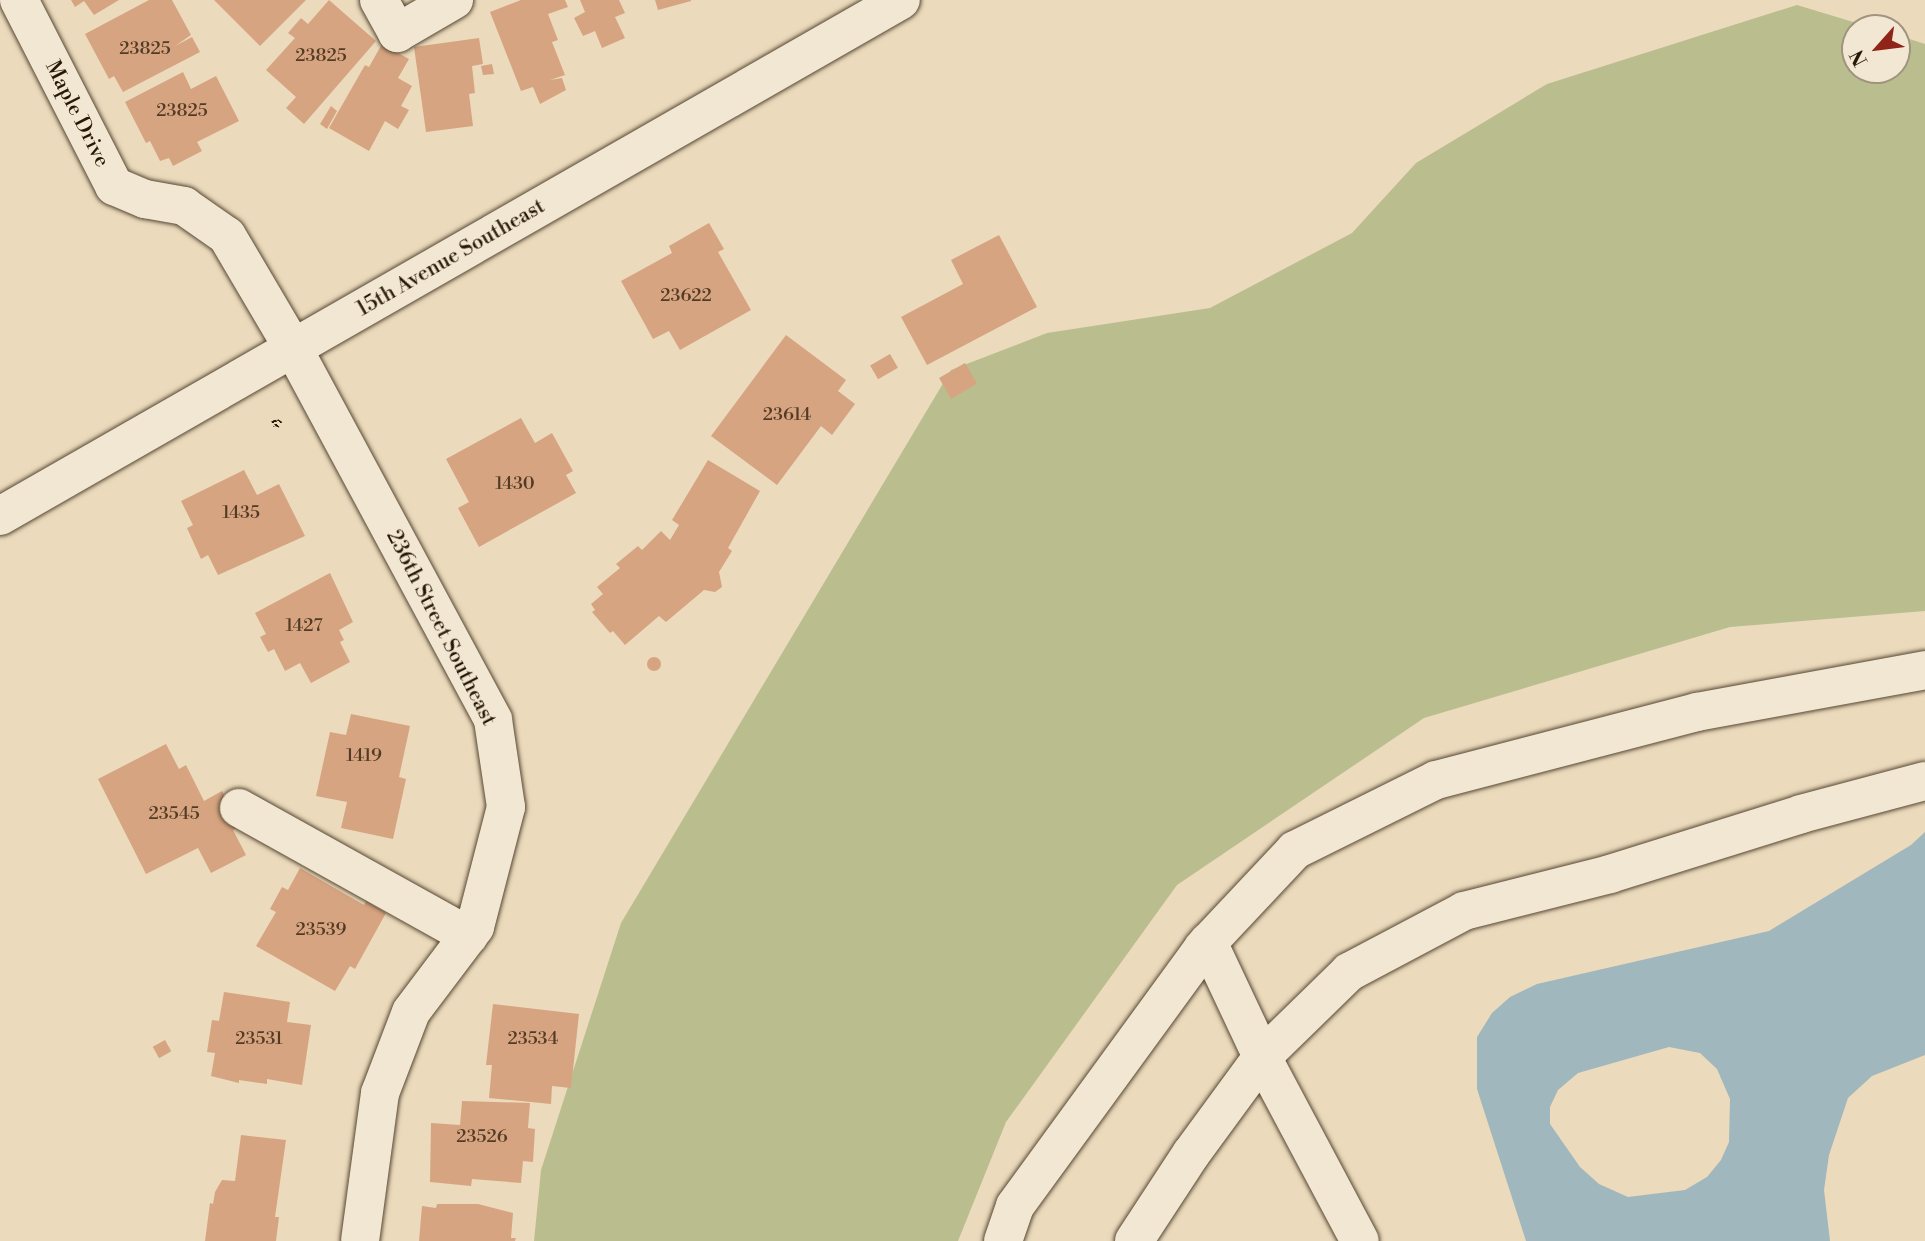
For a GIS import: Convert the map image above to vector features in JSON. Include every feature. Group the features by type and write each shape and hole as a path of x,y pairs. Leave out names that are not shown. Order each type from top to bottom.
{"street":[{"name":"Maple Drive","path":"19,0 114,186 145,199 184,206 228,236 293,348"},
{"path":"379,0 397,33 454,0"},
{"name":"15th Avenue Southeast","path":"0,516 901,0"},
{"name":"236th Street Southeast","path":"293,348 493,720 506,807 472,931"},
{"path":"1003,1241 1015,1206 1208,942 1295,850 1436,780 1697,712 1925,670"},
{"path":"1134,1241 1191,1154 1262,1057 1349,972 1464,911 1610,874 1801,814 1925,781"},
{"path":"239,808 472,931 411,1012 380,1093 360,1241"},
{"path":"1208,942 1262,1057 1360,1241"}],"green space":[{"path":"1797,5 1841,18 1841,84 1911,84 1911,40 1925,44 1925,611 1730,627 1424,718 1177,885 1006,1122 958,1241 534,1241 541,1170 621,923 951,370 1047,333 1210,308 1352,233 1416,163 1547,84"}],"water":[{"path":"1925,832 1925,1055 1872,1076 1848,1098 1829,1155 1824,1190 1830,1241 1526,1241 1477,1089 1477,1037 1492,1013 1510,997 1537,984 1769,931 1911,845","holes":["1669,1047 1700,1053 1717,1069 1730,1099 1729,1142 1721,1160 1707,1177 1685,1190 1628,1197 1599,1184 1580,1167 1550,1124 1550,1107 1558,1090 1578,1073"]}],"building":[{"path":"71,0 119,0 94,15 84,1 75,7"},
{"path":"149,0 172,0 191,35 175,46 192,37 200,52 123,92 114,76 109,79 85,34"},
{"path":"214,0 306,0 260,46"},
{"path":"329,0 376,41 304,124 286,108 296,97 266,70 295,38 288,33 301,18 308,24"},
{"path":"521,0 565,0 568,7 548,14 558,40 552,42 565,75 550,80 562,78 566,90 540,104 533,87 521,91 490,12"},
{"path":"580,0 619,0 625,13 615,17 625,38 602,48 595,31 583,36 574,18 585,12"},
{"path":"655,0 691,0 691,1 658,10"},
{"path":"479,38 483,64 472,66 475,93 469,94 473,126 426,132 414,47"},
{"path":"382,44 409,59 398,78 412,86 401,106 409,110 398,129 385,121 369,151 329,128 365,65 369,67"},
{"path":"492,64 494,74 483,75 481,66"},
{"path":"183,72 191,89 216,76 239,121 197,142 202,151 173,166 169,158 160,161 150,141 146,143 125,102"},
{"path":"331,106 337,111 327,129 320,124"},
{"path":"709,223 724,249 718,252 751,310 680,350 669,331 653,339 621,281 672,253 669,246"},
{"path":"999,235 1037,307 927,365 901,317 963,284 951,260"},
{"path":"786,335 846,380 838,391 855,404 832,435 821,426 777,485 711,436"},
{"path":"890,354 898,368 878,379 870,366"},
{"path":"965,363 977,384 951,399 939,378"},
{"path":"521,418 535,443 552,433 573,471 566,475 576,493 479,547 458,508 469,502 446,459"},
{"path":"708,460 760,491 728,548 732,551 719,572 722,587 715,592 704,590 666,622 659,616 625,645 613,631 610,633 592,612 595,610 591,604 603,594 597,587 620,568 616,564 638,546 642,550 661,531 670,540 679,525 672,520"},
{"path":"244,470 257,495 279,484 305,536 218,575 208,555 201,559 187,528 193,525 181,501"},
{"path":"330,573 353,622 339,630 344,640 340,642 350,662 311,683 300,663 285,671 274,649 268,652 260,637 266,634 255,613"},
{"path":"654,657 659,659 659,669 654,671 649,669 647,664 649,659"},
{"path":"351,714 410,726 399,777 406,779 393,839 341,828 347,802 316,796 330,732 346,735"},
{"path":"166,744 179,769 186,765 204,801 222,791 240,826 233,830 246,855 211,873 198,848 146,874 98,779"},
{"path":"300,868 364,905 366,901 386,913 355,969 350,966 335,991 256,946 276,912 270,909 282,887 288,890"},
{"path":"224,992 290,1002 287,1022 311,1025 302,1085 267,1079 267,1084 239,1080 239,1083 211,1076 215,1053 207,1052 212,1020 219,1021"},
{"path":"493,1004 579,1014 571,1088 552,1086 551,1104 489,1098 492,1065 486,1065"},
{"path":"165,1040 171,1051 159,1058 153,1047"},
{"path":"462,1101 530,1103 528,1128 535,1129 533,1162 523,1161 521,1183 472,1179 471,1186 430,1182 431,1123 460,1125"},
{"path":"241,1135 286,1140 275,1217 279,1217 276,1241 205,1241 210,1203 213,1204 215,1192 222,1180 235,1181"},
{"path":"437,1204 478,1204 513,1213 511,1238 516,1238 515,1241 419,1241 422,1206 436,1208"}]}
